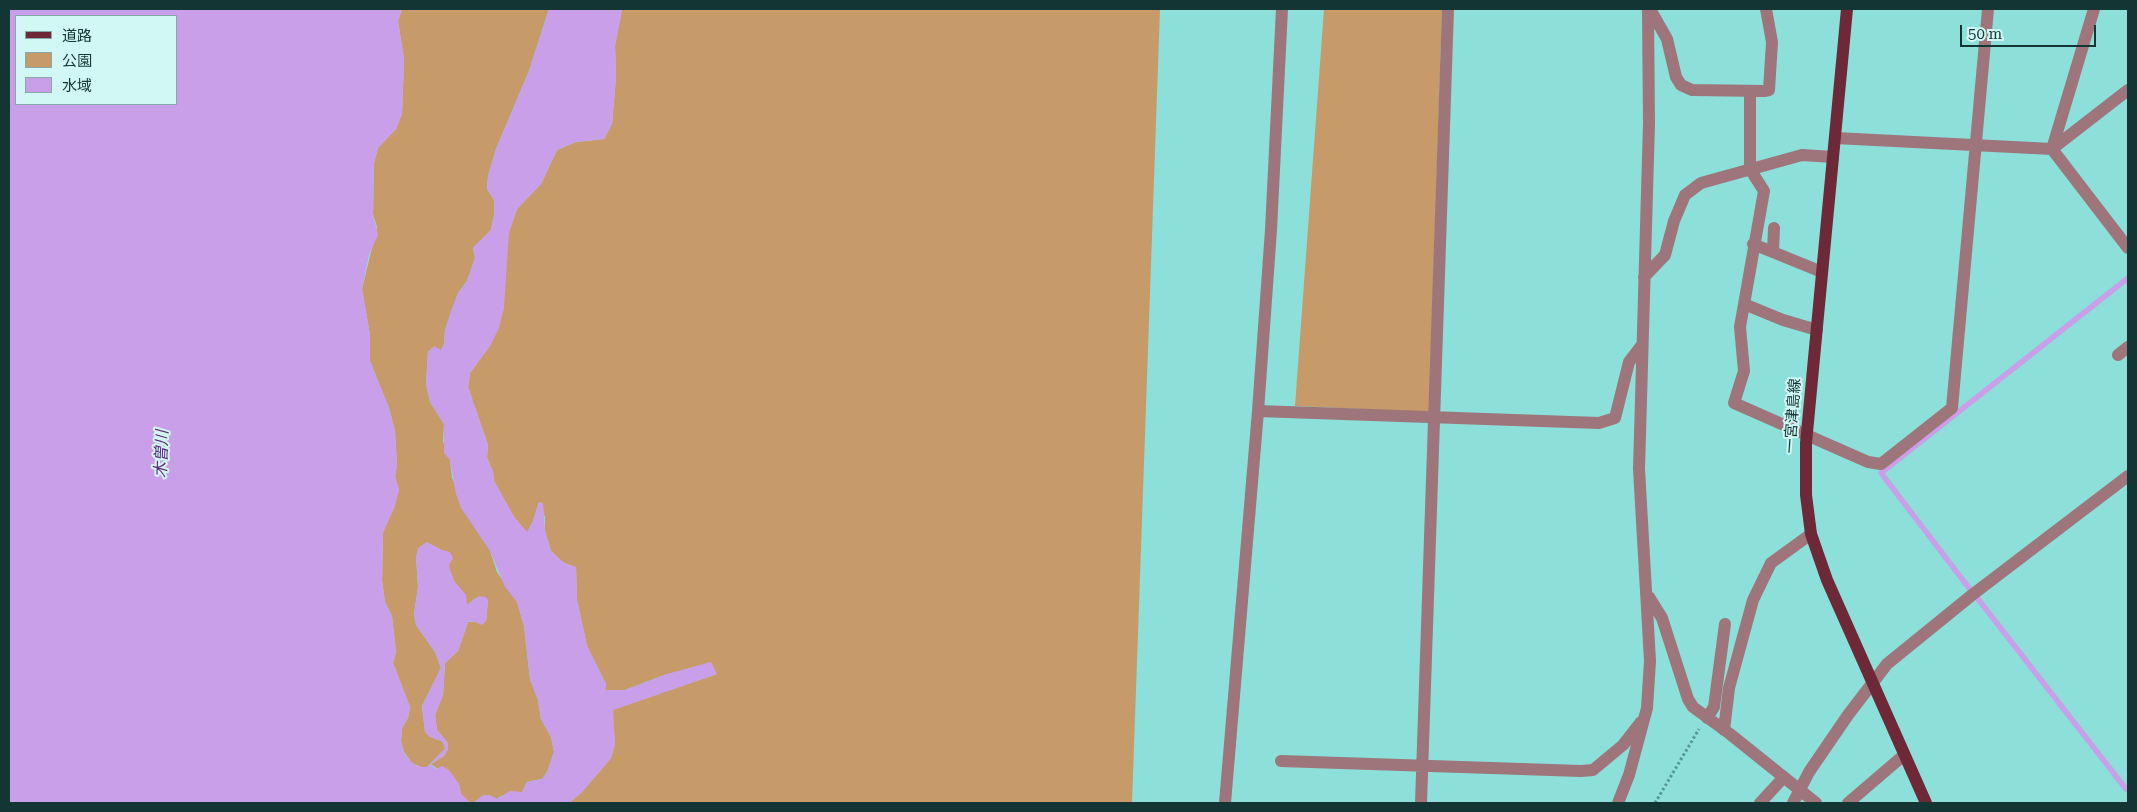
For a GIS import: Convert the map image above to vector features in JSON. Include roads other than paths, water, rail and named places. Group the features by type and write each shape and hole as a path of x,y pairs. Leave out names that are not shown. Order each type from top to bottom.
{"main road":[{"name":"一宮津島線","path":"1847,9 1807,436 1806,495 1811,534 1827,580 1926,803"}],"street":[{"path":"1225,803 1258,411 1271,230 1282,9"},
{"path":"1421,803 1448,9"},
{"path":"1650,9 1667,39 1676,78 1681,85 1692,90 1750,91 1769,90 1772,42 1766,9"},
{"path":"1618,803 1629,775 1645,716 1650,661 1648,595 1639,469 1649,123 1650,9"},
{"path":"1750,91 1750,169 1764,191 1753,244 1740,327 1744,371 1734,403 1868,462 1881,464 1952,408 1988,9"},
{"path":"2052,149 2094,9"},
{"path":"1835,138 2052,149 2128,90"},
{"path":"2052,149 2128,248"},
{"path":"1644,277 1665,255 1674,221 1686,195 1701,183 1802,155 1833,157"},
{"path":"1772,252 1774,228"},
{"path":"1753,244 1822,272"},
{"path":"1744,304 1783,320 1817,330"},
{"path":"1258,411 1599,423 1615,418 1629,362 1642,345"},
{"path":"1793,803 1809,772 1872,682 1887,664 1972,595 2128,476"},
{"path":"1724,730 1729,688 1753,600 1771,563 1811,534"},
{"path":"1648,595 1662,618 1688,699 1693,707 1816,803"},
{"path":"1707,718 1714,707 1725,624"},
{"path":"1281,761 1593,770 1623,745 1645,716"},
{"path":"1848,803 1904,755"},
{"path":"1760,803 1784,778"}],"water":[{"name":"木曽川","path":"9,9 402,9 398,21 404,59 402,114 396,129 378,148 374,163 373,214 378,235 369,255 362,289 370,335 370,361 389,408 395,431 397,465 395,477 399,490 395,506 383,533 382,581 385,602 392,616 396,652 393,663 410,707 408,718 402,728 401,741 404,753 412,763 421,767 427,767 445,749 443,742 430,737 425,732 422,706 441,668 435,652 416,625 414,614 418,587 416,557 418,548 427,542 450,552 453,558 449,565 451,573 454,581 466,595 467,605 479,596 486,597 488,600 486,621 482,625 472,621 468,622 458,651 445,663 443,695 435,715 437,730 448,743 448,750 444,756 431,764 436,769 442,766 449,770 459,784 461,794 471,803 9,803"},
{"path":"549,9 622,9 615,46 616,77 612,124 604,139 576,142 557,150 541,184 517,209 509,232 504,308 499,328 490,346 470,373 468,387 488,445 487,457 493,472 494,481 514,517 527,532 539,502 543,503 545,531 551,551 564,563 576,567 577,600 587,646 606,684 605,690 625,690 667,674 711,662 717,674 613,710 615,744 611,758 582,792 569,803 473,803 483,795 489,795 497,799 510,791 522,792 527,782 542,779 547,772 554,752 551,737 541,719 538,700 530,679 524,626 517,602 505,587 490,551 461,508 456,494 450,460 444,453 444,424 430,402 426,384 428,352 434,346 441,350 451,311 458,293 467,281 475,258 473,248 491,230 494,200 487,189 488,176 496,149 529,71"}],"waterway":[{"path":"1969,588 1881,473 2128,278"},
{"path":"1978,599 2126,789"}]}
